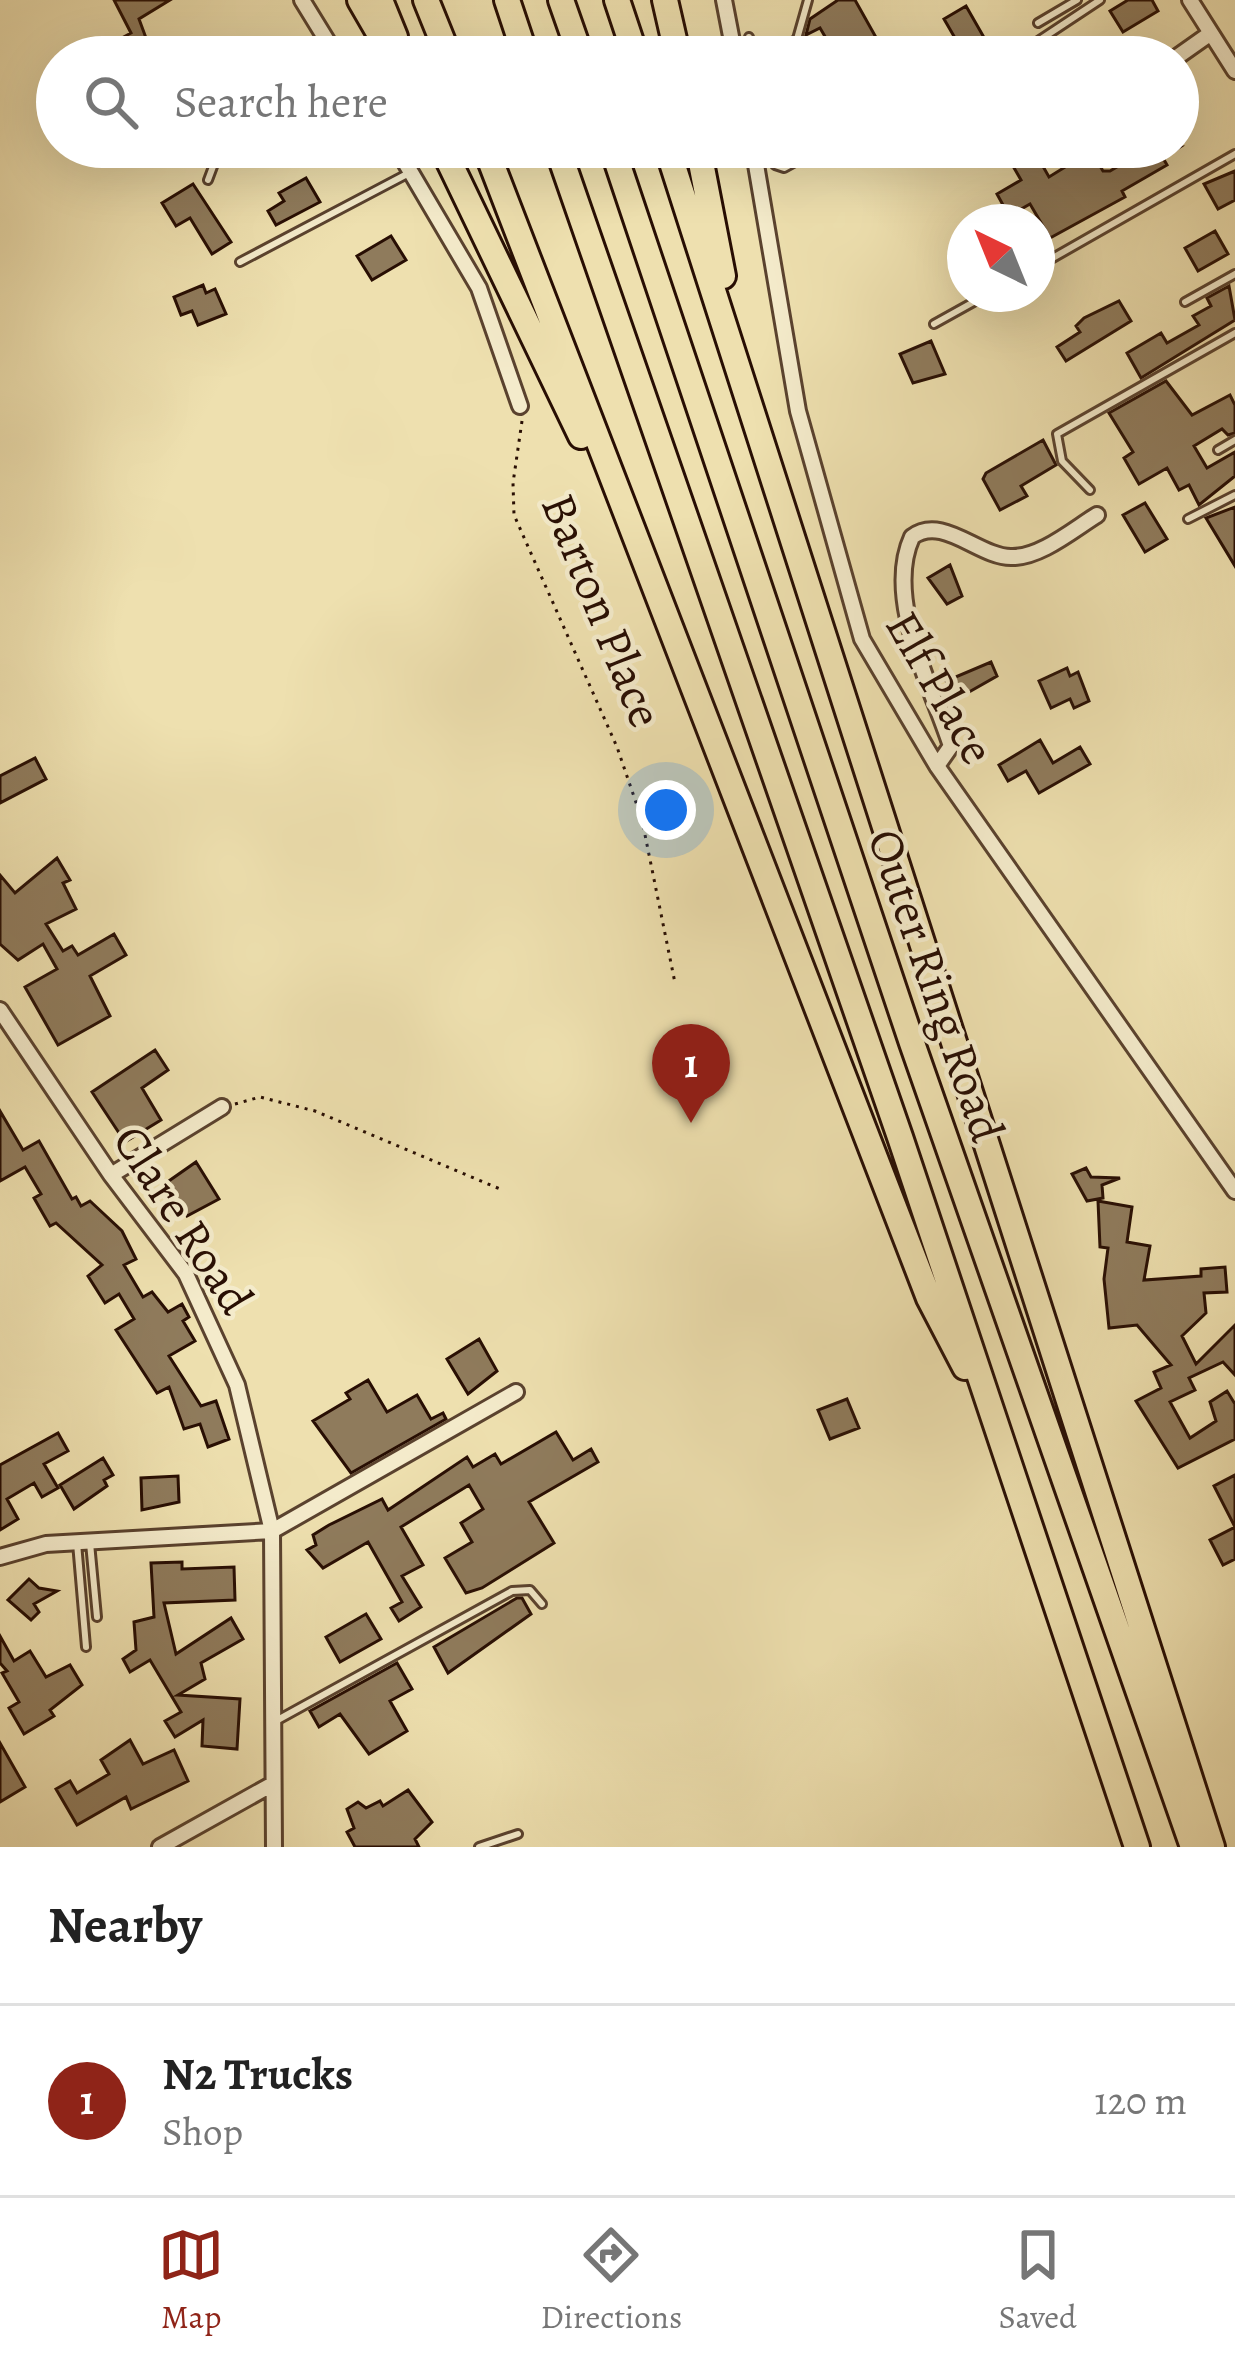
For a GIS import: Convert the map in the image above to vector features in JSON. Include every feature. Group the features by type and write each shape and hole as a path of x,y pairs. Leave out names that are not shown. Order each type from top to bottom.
{"highway":[{"path":"360,0 383,36"},
{"path":"380,0 391,36"},
{"path":"506,0 519,36"},
{"path":"561,0 574,36"},
{"path":"617,0 629,36"},
{"path":"665,0 673,36"},
{"path":"681,0 687,36"},
{"path":"428,4 441,36"},
{"path":"452,168 584,442 609,478"},
{"path":"494,168 557,324 609,478 929,1298 987,1402"},
{"name":"Outer Ring Road","path":"564,168 1137,1847"},
{"name":"Outer Ring Road","path":"619,168 868,914 1192,1847"},
{"path":"674,168 1212,1847"},
{"path":"704,168 740,367"}],"street":[{"path":"302,0 322,36"},
{"path":"724,0 731,36"},
{"path":"1190,0 1235,71"},
{"path":"1199,42 1211,33"},
{"path":"409,168 478,288 520,406"},
{"name":"Elf Place","path":"757,168 798,411 862,639 937,766 1235,1191"},
{"path":"937,766 951,746 908,622 907,556 912,537 934,530 996,555 1019,557 1097,515"},
{"name":"Clare Road","path":"0,1010 111,1175 186,1274 217,1331 255,1442 272,1532 274,1847"},
{"path":"111,1175 222,1108"},
{"path":"0,1558 24,1547 272,1532 516,1392"},
{"path":"160,1847 271,1785"}],"lane":[{"path":"798,36 808,0"},
{"path":"1038,23 1077,0"},
{"path":"1046,36 1100,0"},
{"path":"1055,257 1235,154"},
{"path":"208,180 212,168"},
{"path":"240,262 412,172"},
{"path":"1185,302 1235,274"},
{"path":"934,324 956,312"},
{"path":"1090,490 1062,461 1057,434 1235,332"},
{"path":"1218,450 1235,440"},
{"path":"1188,520 1235,495"},
{"path":"84,1543 97,1617"},
{"path":"84,1543 86,1647"},
{"path":"273,1723 512,1591 530,1590 542,1604"},
{"path":"479,1847 518,1834"}],"path":[{"name":"Barton Place","path":"520,406 514,514 617,747 642,820 674,983"},
{"path":"222,1108 260,1096 314,1112 500,1189"}],"building":[{"path":"114,0 170,0 139,19 145,36 125,36 131,33"},
{"path":"838,0 855,0 875,36 825,36 820,28 806,35 810,19"},
{"path":"1128,0 1152,0 1158,11 1123,32 1110,11"},
{"path":"966,6 983,36 954,36 944,19"},
{"path":"1014,168 1044,168 1049,177 1064,168 1162,168 1122,191 1125,197 1055,235 1055,204 1002,204 997,194 1021,180"},
{"path":"1235,171 1235,200 1218,209 1204,184"},
{"path":"306,178 320,202 276,225 268,211 284,201 279,193"},
{"path":"193,184 231,242 212,254 190,218 176,226 162,203"},
{"path":"1215,231 1228,254 1198,271 1185,248"},
{"path":"391,236 406,260 372,280 357,256"},
{"path":"203,285 206,293 215,289 226,314 198,325 192,311 181,315 174,297"},
{"path":"1229,286 1235,320 1141,378 1127,353 1161,333 1167,343 1199,325 1193,316 1211,306 1207,298"},
{"path":"1119,301 1131,321 1066,361 1057,347 1080,332 1076,326 1084,318"},
{"path":"931,341 945,374 913,383 900,354"},
{"path":"1166,381 1192,415 1230,395 1235,405 1235,433 1228,435 1222,429 1194,446 1207,468 1235,452 1235,476 1199,505 1189,485 1179,490 1167,468 1139,484 1124,458 1133,452 1109,413"},
{"path":"1043,440 1056,465 1021,486 1027,496 1000,510 983,479 986,473"},
{"path":"1145,503 1167,539 1145,552 1123,515"},
{"path":"1235,507 1235,566 1206,518"},
{"path":"950,565 962,596 947,604 928,578"},
{"path":"991,662 997,676 955,700 946,681"},
{"path":"1067,668 1070,676 1078,672 1089,701 1074,708 1070,699 1051,708 1039,681"},
{"path":"1040,740 1053,763 1080,747 1090,764 1039,793 1026,771 1008,781 999,765"},
{"path":"35,758 46,779 0,803 0,776"},
{"path":"57,858 70,880 63,883 76,909 46,924 63,951 72,946 78,955 114,934 126,955 90,976 110,1016 58,1045 25,987 57,969 43,944 18,960 0,944 0,875 15,893"},
{"path":"155,1050 168,1070 142,1088 161,1120 125,1142 92,1092"},
{"path":"0,1111 23,1150 39,1141 72,1199 76,1197 81,1206 90,1201 122,1231 136,1259 124,1265 143,1297 152,1292 168,1312 182,1304 189,1317 183,1321 195,1341 169,1356 201,1406 216,1401 229,1439 208,1447 200,1424 184,1429 169,1387 157,1393 116,1330 134,1319 119,1294 105,1303 88,1276 102,1265 56,1223 50,1226 34,1198 41,1194 25,1167 0,1181"},
{"path":"196,1162 219,1199 187,1216 166,1183"},
{"path":"1086,1168 1091,1177 1120,1178 1102,1185 1103,1198 1087,1201 1072,1174"},
{"path":"1098,1201 1132,1207 1127,1242 1150,1246 1144,1280 1201,1276 1201,1269 1225,1267 1227,1292 1204,1293 1206,1313 1182,1336 1196,1364 1235,1325 1235,1375 1223,1362 1189,1378 1195,1390 1170,1402 1190,1438 1216,1421 1210,1402 1227,1391 1235,1404 1235,1439 1178,1468 1136,1401 1161,1388 1154,1372 1171,1365 1137,1325 1109,1328 1104,1279 1108,1248 1100,1247"},
{"path":"479,1339 497,1371 468,1394 447,1359"},
{"path":"368,1380 387,1412 417,1395 431,1419 443,1413 446,1419 351,1473 313,1421 350,1399 346,1393"},
{"path":"847,1399 859,1428 830,1439 818,1410"},
{"path":"556,1432 573,1460 591,1449 598,1462 529,1502 554,1543 482,1588 466,1593 445,1558 472,1542 461,1523 483,1509 469,1485 401,1527 423,1565 402,1576 421,1607 399,1621 391,1608 402,1602 368,1542 323,1568 307,1550 316,1545 313,1535 329,1525 382,1499 388,1510 467,1457 473,1467 495,1454 501,1464"},
{"path":"58,1433 68,1451 44,1464 58,1488 42,1497 34,1483 7,1499 18,1519 0,1530 0,1465"},
{"path":"103,1458 113,1475 104,1480 107,1486 74,1509 60,1485"},
{"path":"1235,1475 1235,1527 1214,1486"},
{"path":"178,1476 179,1502 142,1510 141,1478"},
{"path":"1235,1527 1235,1559 1223,1565 1210,1540"},
{"path":"182,1562 182,1569 234,1567 235,1600 164,1603 176,1654 231,1618 243,1639 201,1663 205,1679 178,1695 240,1699 237,1749 202,1746 203,1720 175,1737 165,1721 181,1712 150,1660 130,1672 123,1659 136,1650 134,1622 154,1617 151,1563"},
{"path":"29,1579 39,1588 57,1591 34,1604 39,1612 31,1620 8,1600"},
{"path":"522,1598 531,1614 448,1673 434,1647"},
{"path":"366,1614 381,1639 340,1662 326,1637"},
{"path":"0,1636 14,1661 30,1651 46,1677 70,1665 82,1685 50,1710 54,1716 24,1734 9,1708 19,1702 2,1673 7,1671 0,1663"},
{"path":"397,1663 412,1689 390,1701 407,1731 369,1754 340,1714 319,1727 310,1711"},
{"path":"130,1740 143,1764 174,1750 188,1781 131,1809 126,1797 77,1825 56,1789 70,1781 77,1793 109,1774 101,1760"},
{"path":"0,1743 25,1787 0,1802"},
{"path":"408,1790 432,1822 415,1839 419,1847 355,1847 347,1832 354,1828 347,1809 358,1802 366,1808 380,1801 383,1806"}],"place":[{"name":"N2 Trucks","path":"691,1123"}]}
